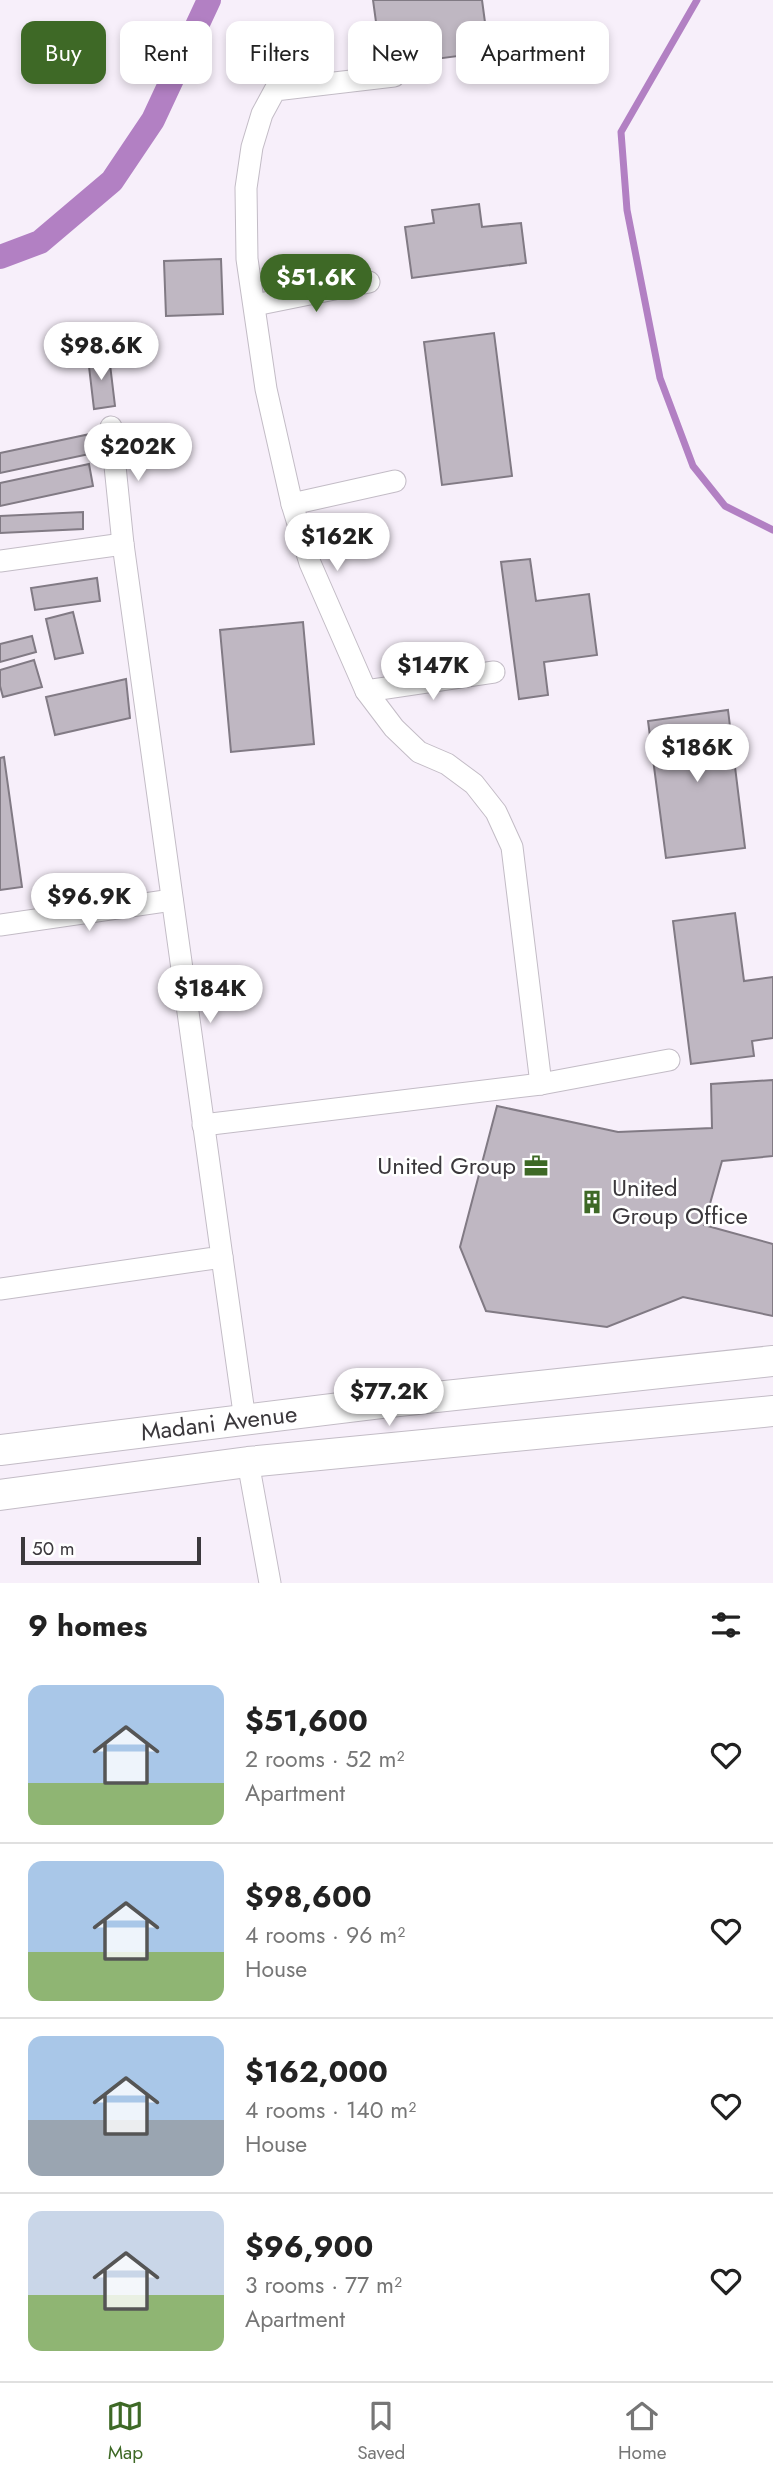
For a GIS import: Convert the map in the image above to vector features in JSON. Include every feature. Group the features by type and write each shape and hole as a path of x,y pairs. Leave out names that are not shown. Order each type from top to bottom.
{"main road":[{"name":"Madani Avenue","path":"0,1450 773,1361"},
{"name":"Madani Avenue","path":"0,1495 248,1462 773,1411"}],"street":[{"path":"348,81 275,90 262,114 255,136 246,188 247,259 266,390 292,504 310,563 366,691 394,728 419,752 447,764 474,785 496,812 512,847 541,1084"},
{"path":"255,305 369,282"},
{"path":"111,427 123,544 245,1420"},
{"path":"292,504 395,481"},
{"path":"0,561 123,544"},
{"path":"366,691 494,672"},
{"path":"0,925 172,900"},
{"path":"203,1125 541,1084 669,1060"},
{"path":"0,1290 222,1257"},
{"path":"248,1462 270,1583"}],"building":[{"path":"373,0 482,0 485,21 456,21 456,56 442,58 442,21 376,21"},
{"path":"479,204 482,227 521,223 526,263 412,278 405,227 434,223 432,210"},
{"path":"221,259 223,314 166,316 164,261"},
{"path":"494,333 512,476 442,485 424,342"},
{"path":"109,356 115,406 94,409 88,358"},
{"path":"90,434 94,453 0,473 0,453"},
{"path":"89,464 93,486 0,506 0,483"},
{"path":"83,512 83,529 0,533 0,516"},
{"path":"530,559 536,601 589,594 597,655 544,662 548,695 519,699 501,562"},
{"path":"97,578 100,601 35,610 31,588"},
{"path":"73,612 83,653 55,659 46,619"},
{"path":"303,622 314,744 231,752 220,630"},
{"path":"32,636 36,652 0,662 0,644"},
{"path":"34,660 42,687 3,697 0,670"},
{"path":"126,679 130,718 55,735 46,697"},
{"path":"728,710 745,848 666,858 648,721"},
{"path":"4,757 22,887 0,890 0,758"},
{"path":"735,913 744,981 773,977 773,1038 752,1041 754,1056 691,1064 673,921"},
{"name":"United Group Office","path":"773,1080 773,1156 722,1161 704,1225 773,1244 773,1316 683,1297 607,1327 486,1311 460,1247 497,1106 618,1132 712,1128 711,1084"}],"waterway":[{"path":"0,257 40,242 112,181 153,120 209,0"},
{"path":"697,0 621,132 627,210 660,378 693,466 725,506 773,530"}],"place":[{"name":"United Group","path":"536,1166"},
{"name":"United Group Office","path":"592,1202"}]}
